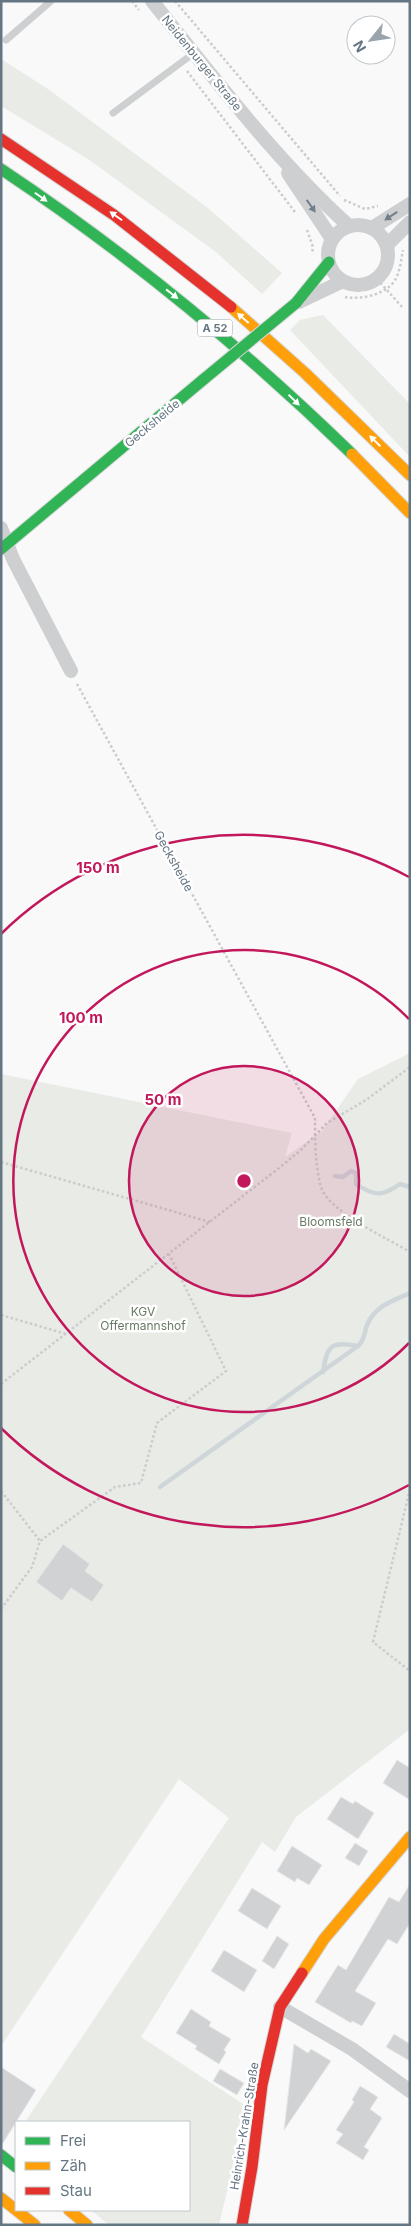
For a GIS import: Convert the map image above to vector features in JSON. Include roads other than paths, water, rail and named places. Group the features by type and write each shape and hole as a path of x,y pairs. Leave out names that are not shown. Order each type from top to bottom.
{"main road":[{"name":"A 52","path":"1,139 123,221 218,296 291,360 410,475"},
{"name":"A 52","path":"1,169 101,239 203,318 275,380 410,513"},
{"name":"Gecksheide","path":"5,546 296,304 329,262"},
{"name":"Heinrich-Krahn-Straße","path":"242,2225 252,2167 262,2085 280,2008 324,1939 410,1837"},
{"path":"1,2155 15,2166"},
{"path":"1,2198 15,2209"},
{"path":"17,2211 35,2225"},
{"path":"70,2211 87,2225"}],"street":[{"name":"Neidenburger Straße","path":"152,1 325,213 349,226"},
{"path":"372,228 410,204"},
{"name":"Neidenburger Straße","path":"325,213 332,239"},
{"path":"387,245 407,224"},
{"path":"361,225 372,228 381,235 387,245 388,258 381,284 354,285 343,281 334,273 329,262 328,250 332,239 349,226 361,225"},
{"name":"Gecksheide","path":"296,304 343,281"},
{"path":"1,528 5,546 70,672"},
{"path":"280,2008 352,2049 410,2092"}],"lane":[{"path":"6,40 51,1"},
{"path":"113,114 194,53"}],"waterway":[{"path":"335,1176 343,1177 351,1171 356,1173 356,1184 373,1193 383,1193 400,1184 410,1187"},
{"path":"160,1487 358,1346 363,1339 367,1325 375,1313 385,1305 410,1293"},
{"path":"323,1372 326,1356 332,1347 342,1344 358,1346"}],"park label":[{"name":"Bloomsfeld","path":"331,1221"},
{"name":"KGV Offermannshof","path":"143,1318"}]}
